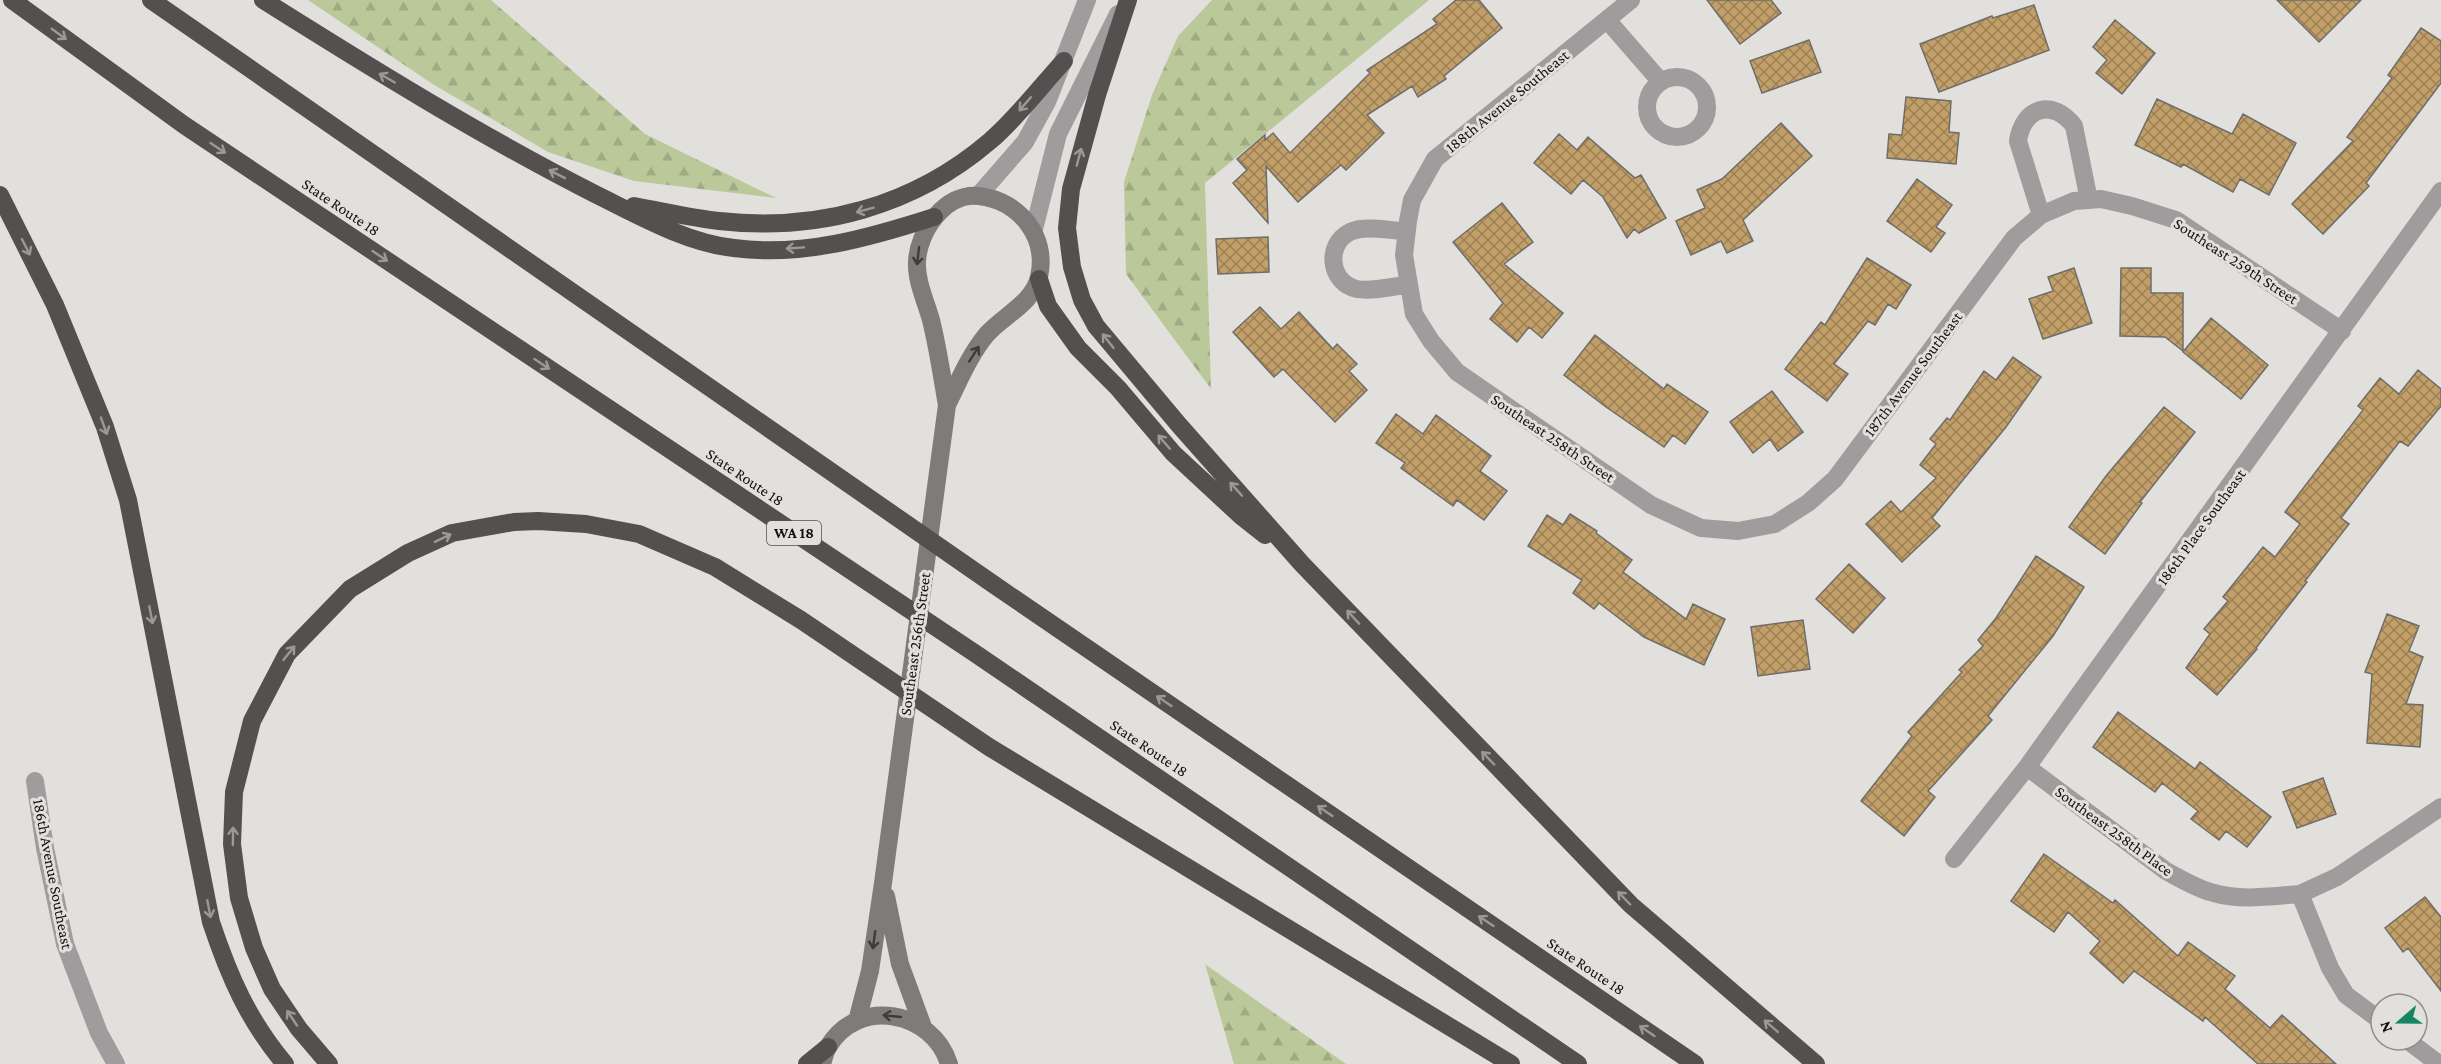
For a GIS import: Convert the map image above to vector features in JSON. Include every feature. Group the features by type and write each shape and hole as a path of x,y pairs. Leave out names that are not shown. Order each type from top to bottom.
{"highway":[{"name":"State Route 18","path":"12,0 184,125 976,654 1578,1064"},
{"name":"State Route 18","path":"151,0 983,578 1695,1064"},
{"path":"263,0 368,67 549,171 670,229 708,243 734,248 788,249 822,246 875,236 934,217"},
{"path":"1127,0 1071,189 1067,228 1072,267 1082,300 1096,326 1302,564 1631,905 1816,1064"},
{"path":"609,201 717,221 749,223 807,221 869,209 918,190 969,158 1007,124 1064,61"},
{"path":"0,195 55,305 105,427 128,500 211,922 224,963 242,1002 267,1043 285,1064"},
{"path":"1039,279 1048,306 1066,334 1118,387 1173,453 1241,516 1302,564"},
{"path":"328,1064 299,1029 272,989 254,948 238,898 232,844 234,792 252,721 287,654 350,589 408,552 452,534 514,522 538,521 596,526 639,534 715,567 801,620 990,747 1511,1064"},
{"path":"807,1064 828,1047"}],"main road":[{"path":"978,195 1005,204 1022,216 1034,229 1039,245 1039,279 1025,300 987,335 970,360 947,405 937,345 916,265 922,236 934,217 961,199 978,195"},
{"name":"Southeast 256th Street","path":"857,1021 870,971 883,883 947,405"},
{"name":"Southeast 256th Street","path":"883,883 900,964 923,1027"},
{"path":"822,1064 828,1047 841,1032 857,1021 874,1016 891,1015 908,1019 923,1027 938,1042 949,1064"}],"street":[{"path":"978,195 1013,159 1025,142 1047,102 1088,0"},
{"path":"1034,229 1058,134 1127,0"},
{"name":"188th Avenue Southeast","path":"1404,255 1412,200 1435,159 1608,21 1631,0"},
{"path":"1608,21 1661,82"},
{"path":"2041,214 2018,141 2019,129 2025,119 2034,112 2046,109 2057,111 2067,117 2074,126 2081,201"},
{"name":"186th Place Southeast","path":"1954,859 2027,767 2441,191"},
{"name":"Southeast 259th Street","path":"2081,201 2101,199 2176,220 2342,331"},
{"name":"187th Avenue Southeast","path":"1775,524 1808,503 1835,479 2014,238 2041,214 2081,201"},
{"path":"1406,231 1360,229 1350,232 1342,237 1335,246 1333,256 1338,276 1345,284 1355,288 1408,285"},
{"name":"Southeast 258th Street","path":"1404,255 1414,314 1431,341 1457,372 1651,505 1701,528 1738,531 1775,524"},
{"name":"Southeast 258th Place","path":"2027,767 2166,871 2214,893 2256,898 2300,894 2337,878 2441,807"},
{"name":"186th Avenue Southeast","path":"34,781 65,944 99,1033 116,1064"},
{"path":"2300,894 2330,968 2346,995 2369,1012"},
{"path":"2423,1052 2439,1064"}],"green space":[{"path":"308,0 491,0 645,134 776,198 634,181 548,152 431,83"},
{"path":"1212,0 1429,0 1205,183 1211,389 1126,274 1124,182 1152,95 1178,36"},
{"path":"1205,964 1346,1064 1234,1064"}],"building":[{"path":"1456,0 1479,0 1502,28 1444,76 1446,79 1418,97 1412,86 1367,115 1384,133 1346,170 1341,165 1298,202 1266,166 1268,223 1233,183 1247,170 1237,159 1265,135 1265,140 1273,133 1290,153 1370,73 1367,70 1437,24 1433,19"},
{"path":"1707,0 1771,0 1781,13 1740,44"},
{"path":"2277,0 2361,0 2319,42"},
{"path":"2034,5 2049,50 1939,92 1920,44 1992,16 1993,18"},
{"path":"2115,20 2155,53 2122,94 2096,73 2107,60 2093,47"},
{"path":"2421,28 2441,41 2441,83 2366,183 2369,186 2323,234 2292,204 2353,141 2347,137 2392,78 2388,75"},
{"path":"1809,40 1821,72 1762,93 1750,61"},
{"path":"1906,97 1951,101 1949,132 1959,133 1956,164 1887,158 1889,134 1902,135"},
{"path":"2157,99 2232,134 2243,114 2296,143 2269,195 2240,179 2233,192 2183,164 2181,167 2135,145"},
{"path":"1781,123 1812,156 1743,220 1753,241 1727,253 1721,241 1691,255 1676,221 1705,208 1697,190 1722,179"},
{"path":"1559,134 1577,150 1588,137 1635,178 1641,175 1666,218 1639,233 1634,229 1627,238 1603,197 1583,180 1571,194 1534,163"},
{"path":"1917,179 1952,205 1936,227 1945,233 1931,252 1887,221"},
{"path":"1502,203 1533,242 1504,264 1563,313 1542,338 1529,327 1517,342 1490,319 1503,303 1453,242"},
{"path":"1268,237 1269,272 1218,274 1216,239"},
{"path":"1867,258 1911,285 1896,309 1888,304 1875,325 1868,321 1834,364 1848,374 1827,401 1785,369 1821,322 1825,325"},
{"path":"2074,268 2092,323 2043,339 2029,299 2053,291 2048,277"},
{"path":"2121,268 2151,268 2151,293 2183,293 2183,351 2165,337 2120,336"},
{"path":"1260,307 1281,329 1299,312 1333,349 1337,344 1357,364 1349,371 1367,390 1335,422 1283,369 1274,377 1233,332"},
{"path":"2211,318 2268,365 2241,399 2183,352"},
{"path":"1595,335 1664,389 1667,384 1708,412 1685,444 1673,435 1664,447 1564,375"},
{"path":"2013,357 2041,377 2006,427 1932,518 1940,526 1902,562 1866,524 1891,501 1901,512 1936,478 1920,465 1936,444 1930,439 1947,418 1950,420 1984,371 1996,380"},
{"path":"2418,370 2441,389 2441,406 2408,446 2400,441 2341,518 2349,524 2257,649 2217,695 2186,668 2210,634 2204,629 2228,601 2223,597 2263,547 2275,557 2300,524 2285,512 2363,410 2358,406 2380,378 2399,394"},
{"path":"1772,391 1803,432 1778,451 1770,439 1753,453 1730,422"},
{"path":"2164,407 2195,432 2140,502 2142,503 2105,554 2069,527 2106,476"},
{"path":"1396,414 1423,434 1436,415 1491,456 1480,471 1507,491 1484,520 1457,500 1453,506 1401,468 1405,463 1376,443"},
{"path":"1570,514 1597,531 1596,533 1632,560 1623,572 1686,619 1693,604 1725,619 1704,665 1644,637 1599,603 1594,609 1573,593 1582,580 1528,546 1547,515 1563,525"},
{"path":"2036,556 2084,587 2053,636 1988,716 1992,720 1928,791 1935,797 1904,836 1861,801 1912,736 1908,732 1962,672 1959,670 1983,646 1978,640 1996,618"},
{"path":"1849,564 1885,598 1853,633 1816,599"},
{"path":"2387,614 2419,626 2409,651 2423,657 2406,704 2423,705 2420,747 2367,743 2372,674 2365,672"},
{"path":"1803,620 1810,669 1758,676 1751,627"},
{"path":"2118,712 2195,769 2200,762 2271,817 2247,847 2226,831 2219,840 2191,819 2198,811 2162,783 2155,792 2093,747"},
{"path":"2323,778 2336,814 2297,828 2283,792"},
{"path":"2044,854 2113,903 2115,900 2178,956 2188,942 2235,976 2225,989 2270,1028 2282,1015 2336,1064 2258,1064 2205,1017 2203,1021 2134,971 2123,983 2090,953 2100,941 2068,912 2054,932 2011,901"},
{"path":"2425,897 2441,917 2441,991 2408,948 2403,952 2385,928"}]}
